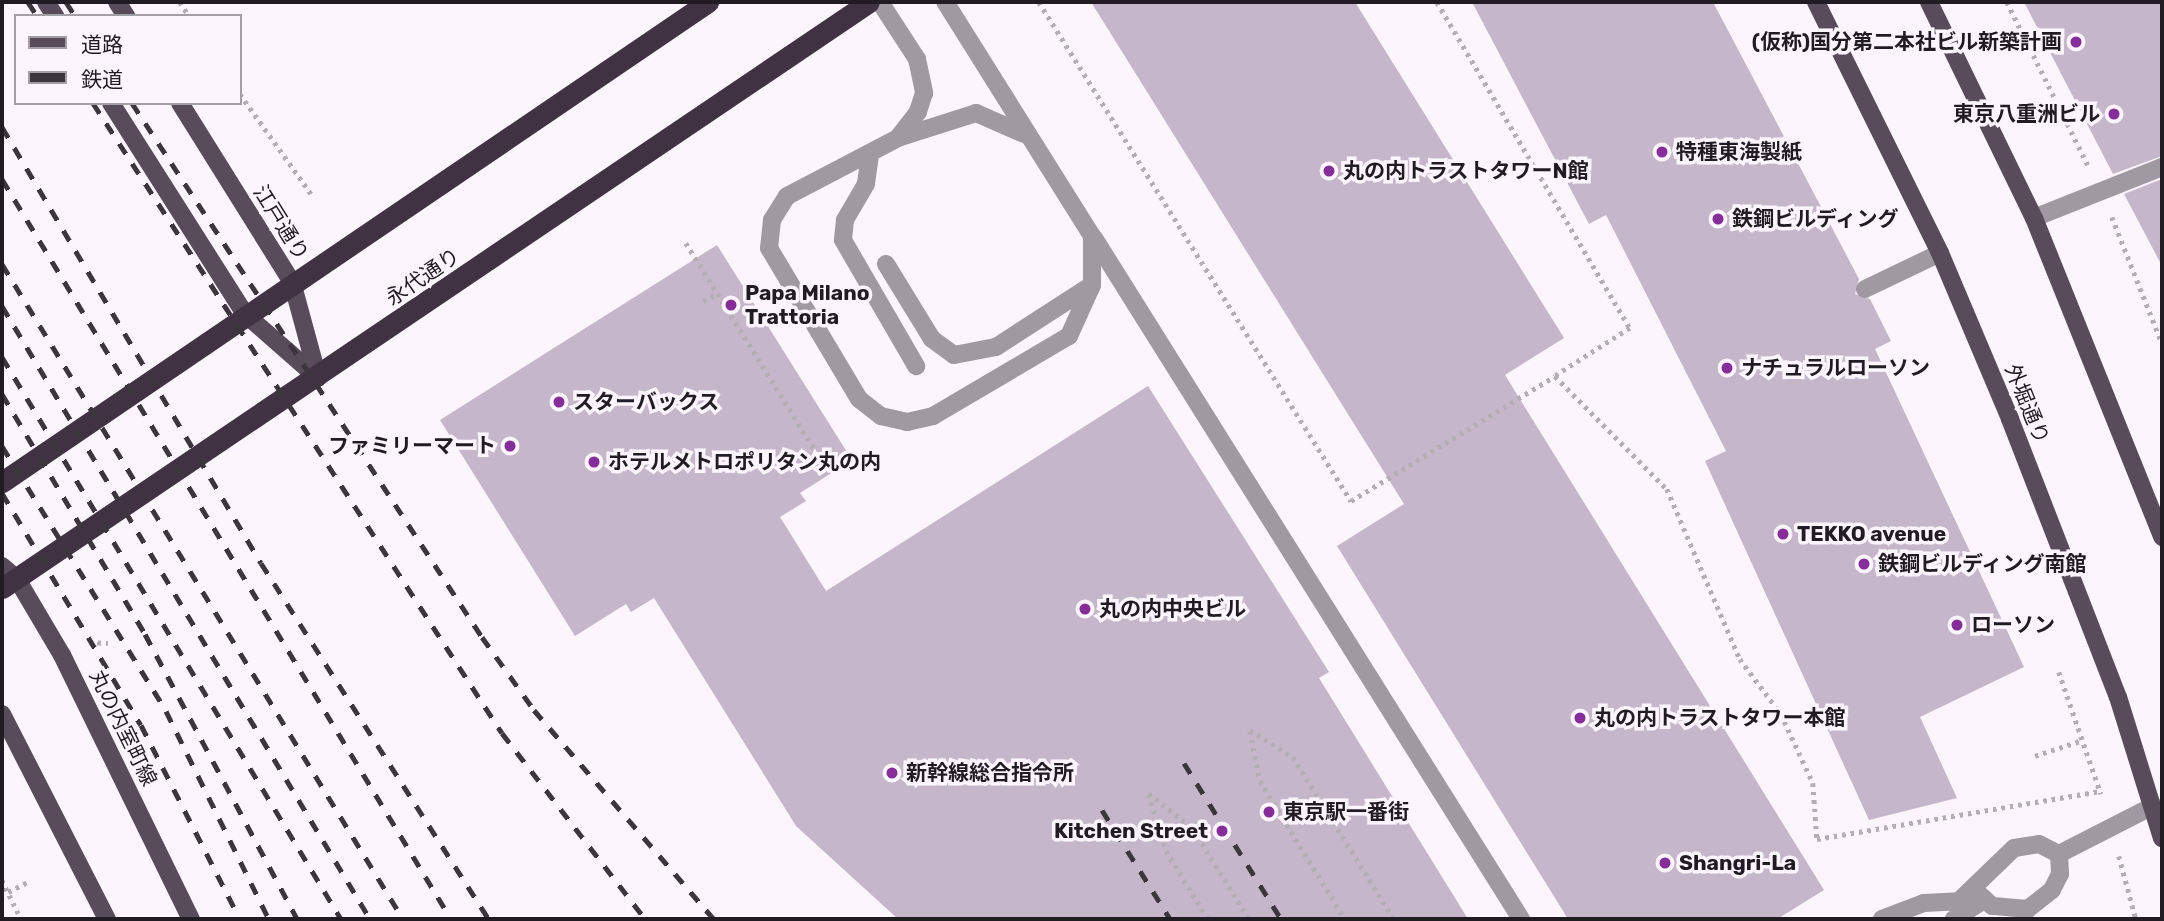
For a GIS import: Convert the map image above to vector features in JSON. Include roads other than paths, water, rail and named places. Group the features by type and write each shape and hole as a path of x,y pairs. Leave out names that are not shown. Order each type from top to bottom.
{"highway":[{"path":"2,482 292,282 708,2"},
{"name":"永代通り","path":"7,578 318,378 869,2"}],"main road":[{"name":"外堀通り","path":"1816,2 1940,253 2118,697 2162,838"},
{"path":"1929,2 2034,218 2162,537"},
{"path":"112,105 245,314 318,378"},
{"name":"江戸通り","path":"181,105 292,282 318,378"},
{"name":"丸の内室町線","path":"7,578 62,655 191,919"},
{"path":"2,714 107,919"}],"street":[{"path":"880,2 923,80 918,112 898,138"},
{"path":"945,2 1521,919"},
{"path":"1031,141 1013,126 976,113 952,115 898,138 787,196 772,220 769,248 859,399 881,416 907,422 933,416 1069,335 1092,285 1092,236"},
{"path":"870,155 866,184 845,220 843,240 916,366"},
{"path":"2034,218 2162,167"},
{"path":"1865,289 1940,253"},
{"path":"886,264 932,339 954,355 996,347 1092,285"},
{"path":"2059,854 2152,806"},
{"path":"1954,919 1979,896 1983,873 2014,848 2039,844 2059,854"},
{"path":"1882,919 1979,896 2008,911 2042,901 2060,874 2059,854"}],"railway":[{"path":"28,2 36,14"},
{"path":"66,2 74,14"},
{"path":"94,105 502,733 645,919"},
{"path":"133,105 482,637 534,710 714,919"},
{"path":"2,127 261,563 489,919"},
{"path":"2,179 451,919"},
{"path":"2,264 403,919"},
{"path":"2,306 370,919"},
{"path":"2,357 341,919"},
{"path":"2,394 145,634 297,919"},
{"path":"2,446 166,711 269,919"},
{"path":"2,493 141,725 240,919"},
{"path":"1184,763 1281,919"},
{"path":"1102,810 1170,919"}],"place":[{"name":"(仮称)国分第二本社ビル新築計画","path":"2076,42"},
{"name":"東京八重洲ビル","path":"2114,114"},
{"name":"特種東海製紙","path":"1662,152"},
{"name":"丸の内トラストタワーN館","path":"1329,171"},
{"name":"鉄鋼ビルディング","path":"1718,219"},
{"name":"Papa Milano Trattoria","path":"731,305"},
{"name":"ナチュラルローソン","path":"1727,368"},
{"name":"スターバックス","path":"559,402"},
{"name":"ファミリーマート","path":"510,446"},
{"name":"ホテルメトロポリタン丸の内","path":"594,462"},
{"name":"TEKKO avenue","path":"1783,534"},
{"name":"鉄鋼ビルディング南館","path":"1864,564"},
{"name":"丸の内中央ビル","path":"1085,609"},
{"name":"ローソン","path":"1957,625"},
{"name":"丸の内トラストタワー本館","path":"1580,718"},
{"name":"新幹線総合指令所","path":"892,773"},
{"name":"東京駅一番街","path":"1269,812"},
{"name":"Kitchen Street","path":"1222,831"},
{"name":"Shangri-La","path":"1665,863"}]}
